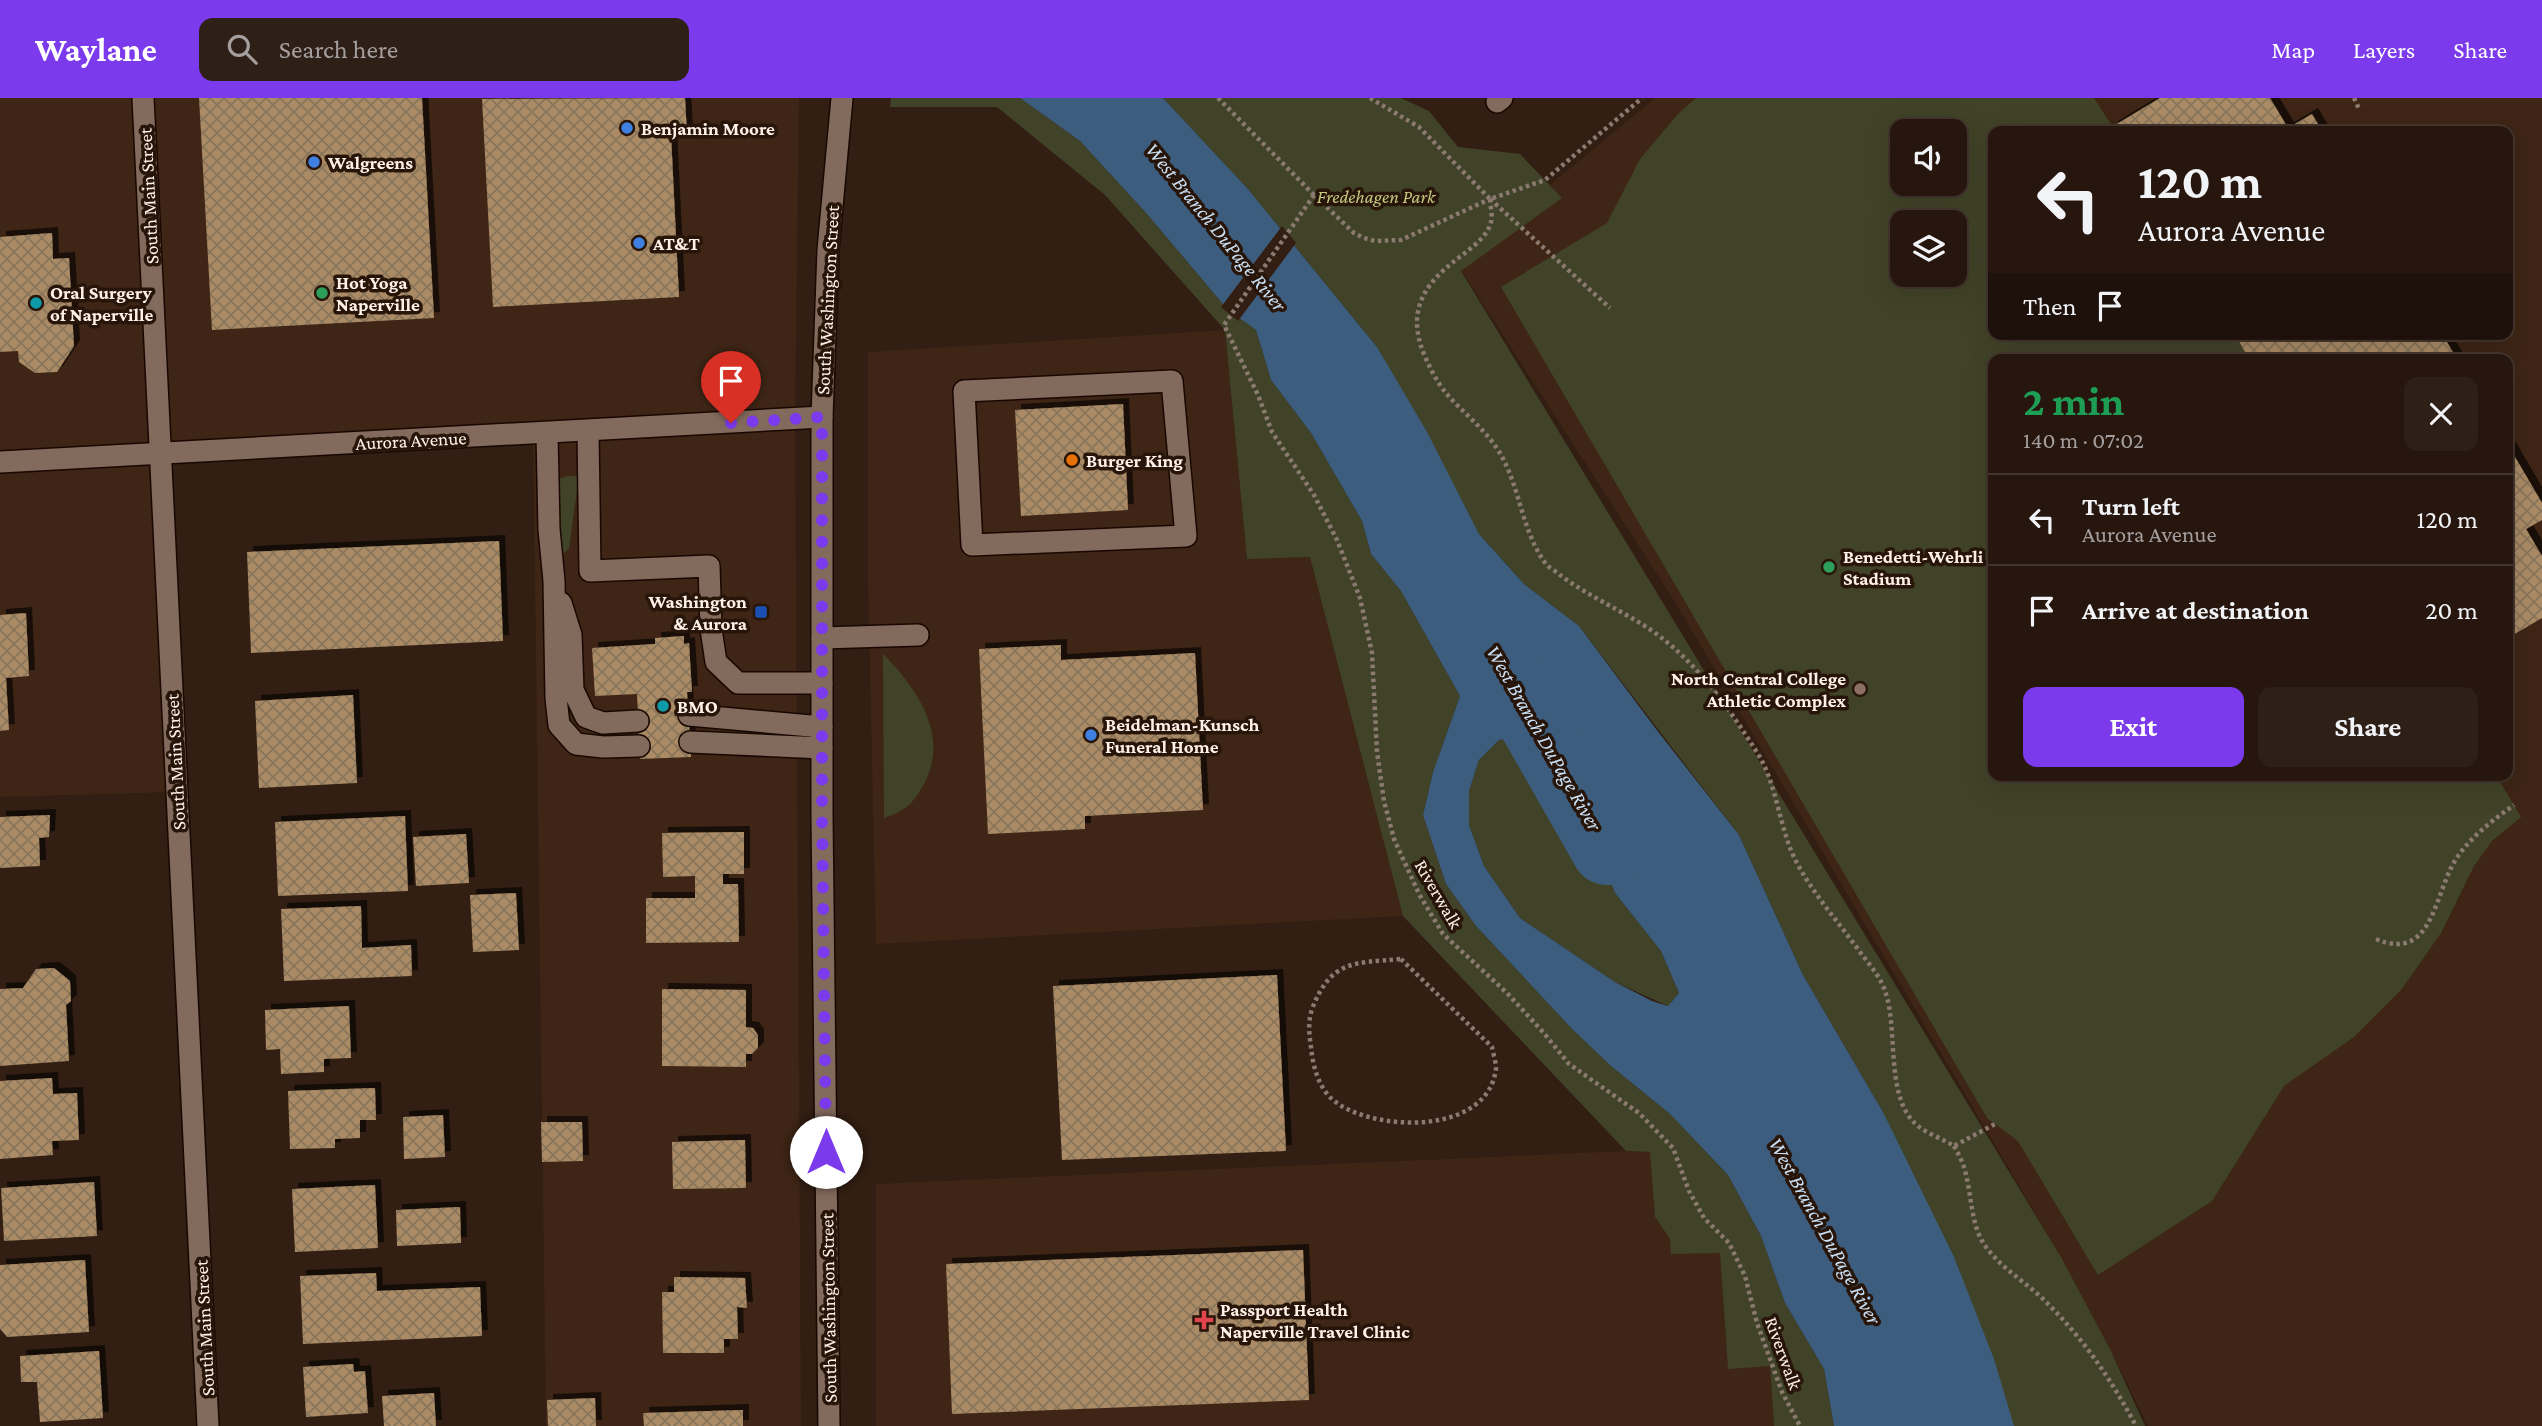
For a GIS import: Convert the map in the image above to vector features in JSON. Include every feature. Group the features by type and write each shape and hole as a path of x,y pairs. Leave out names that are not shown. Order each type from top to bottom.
{"main road":[{"name":"South Main Street","path":"143,98 208,1426"},
{"name":"South Washington Street","path":"829,1426 822,748 822,417 828,250 842,98"},
{"path":"1172,381 1186,536 972,545 965,412 964,391 1172,381"},
{"name":"Aurora Avenue","path":"0,463 822,417"},
{"path":"589,431 590,571"},
{"path":"547,433 549,529 554,580 555,698 559,725 576,744 639,746"},
{"path":"554,580 590,571 709,566 711,629 716,662 738,683 822,683"},
{"path":"554,580 571,635 573,690 586,717 604,723 638,721"},
{"path":"822,638 918,635"},
{"path":"689,715 822,727"},
{"path":"690,742 822,748"}],"path":[{"path":"1218,98 1354,233 1375,242 1401,240 1490,198 1545,180 1642,98"},
{"path":"1370,98 1419,127 1490,198 1610,308"},
{"path":"2354,98 2359,109"},
{"name":"Riverwalk","path":"1314,195 1224,325 1258,395 1272,432 1314,495 1337,540 1360,598 1373,653 1377,752 1384,801 1394,839 1419,894 1443,934 1507,993 1569,1065 1639,1113 1673,1148 1689,1191 1704,1218 1729,1242 1745,1276 1757,1323 1783,1392 1800,1426"},
{"path":"1490,198 1492,221 1483,237 1439,272 1422,298 1417,316 1418,331 1430,366 1445,392 1499,450 1528,529 1547,565 1577,588 1653,631 1689,663 1719,695 1761,758 1787,844 1797,864 1885,989 1891,1013 1897,1081 1906,1114 1919,1127 1954,1146 1963,1162 1973,1215 1984,1245 2007,1270 2044,1300 2078,1336 2105,1371 2136,1426"},
{"path":"2376,939 2387,944 2399,944 2410,943 2420,936 2430,923 2441,888 2459,854 2488,824 2514,805"},
{"path":"1401,959 1492,1047 1496,1067 1490,1087 1474,1105 1432,1122 1397,1122 1359,1114 1335,1102 1321,1086 1312,1063 1309,1017 1320,988 1338,969 1368,962 1401,959"},
{"path":"1954,1146 1995,1124"}],"shaded area":[{"path":"0,98 799,98 795,414 801,1426 546,1426 533,428 151,449 174,792 0,797"},
{"name":"Benedetti-Wehrli Stadium","path":"1655,98 2542,98 2542,1426 2148,1426 2061,1257 1675,602 1461,270 1562,198 1550,185"},
{"path":"1225,330 1247,559 1310,557 1403,916 876,944 868,579 868,352"},
{"path":"1650,1152 1655,1217 1671,1239 1720,1253 1728,1368 1770,1366 1774,1426 876,1426 876,1184"}],"green space":[{"path":"891,98 1020,98 1080,141 1147,214 1227,309 1256,330 1271,380 1311,433 1362,521 1371,554 1401,591 1460,696 1433,772 1423,815 1446,884 1476,926 1573,1030 1611,1066 1670,1114 1728,1175 1761,1236 1785,1303 1824,1369 1834,1426 1774,1426 1770,1366 1728,1369 1720,1253 1671,1254 1670,1239 1655,1217 1650,1152 1626,1151 1403,916 1310,557 1247,559 1225,330 1105,195 997,107 890,107"},
{"name":"Fredehagen Park","path":"1163,98 1401,98 1429,111 1458,147 1520,154 1562,198 1461,271 2061,1257 2110,1349 2145,1426 2012,1426 1883,1112 1803,975 1739,835 1579,626 1524,584 1479,534 1377,347 1248,189"},
{"name":"Benedetti-Wehrli Stadium","path":"1696,98 2094,98 2112,126 1988,126 1988,340 2446,340 2454,354 1988,354 1988,781 2500,781 2521,817 2492,841 2474,866 2441,933 2401,990 2354,1037 2284,1086 2212,1201 2098,1275 2018,1141 1987,1118 1501,287 1607,223 1640,159 1678,114"},
{"name":"Benedetti-Wehrli Stadium","path":"2160,98 2279,126 2112,126"},
{"name":"Benedetti-Wehrli Stadium","path":"2312,114 2319,126 2291,126"},
{"path":"577,476 578,482 569,549 563,554 560,549 559,479"},
{"path":"883,654 918,697 931,731 933,748 931,766 916,797 908,806 884,818"},
{"path":"1519,737 1536,740 1555,755 1565,785 1598,850 1615,893 1661,951 1679,993 1668,1006 1615,982 1520,918 1484,866 1469,825 1469,791 1479,760 1499,740"}],"water":[{"path":"1020,98 1163,98 1248,189 1377,347 1427,432 1479,534 1524,584 1579,626 1739,835 1803,975 1883,1112 1954,1257 1994,1359 2014,1426 1834,1426 1824,1369 1785,1303 1761,1236 1728,1175 1670,1114 1611,1066 1573,1030 1476,926 1446,884 1423,815 1433,772 1460,696 1401,591 1371,554 1362,521 1311,433 1271,380 1256,330 1227,309 1147,214 1080,141","holes":["1519,737 1536,740 1555,755 1565,785 1598,850 1615,893 1661,951 1679,993 1668,1006 1615,982 1520,918 1484,866 1469,825 1469,791 1479,760 1499,740"]}],"pier":[{"path":"1282,226 1296,243 1238,321 1221,307"}],"building":[{"path":"199,98 422,98 434,318 212,330"},
{"path":"685,98 687,134 671,135 679,297 493,307 482,99"},
{"path":"2160,98 2270,98 2287,126 2114,126"},
{"path":"2312,114 2319,126 2291,126"},
{"name":"Oral Surgery of Naperville","path":"52,233 53,259 69,258 74,346 57,372 35,373 19,362 18,351 0,352 0,237"},
{"path":"2238,340 2446,340 2454,354 2246,354"},
{"name":"Burger King","path":"1123,404 1128,510 1021,516 1015,410"},
{"path":"2513,454 2542,503 2542,520 2526,529 2542,556 2542,618 2513,635"},
{"path":"499,541 503,641 251,653 247,552"},
{"path":"26,613 29,676 6,678 9,730 0,731 0,615"},
{"name":"BMO","path":"684,636 684,644 689,643 692,692 687,692 691,757 640,759 637,694 595,696 592,648 655,644 655,638"},
{"name":"Beidelman-Kunsch Funeral Home","path":"1061,645 1061,660 1195,653 1203,810 1085,816 1085,829 988,834 979,649"},
{"path":"353,695 357,783 259,788 255,701"},
{"path":"50,815 49,837 39,838 40,866 0,868 0,817"},
{"path":"405,816 408,891 278,896 275,822"},
{"path":"744,832 744,874 723,874 723,884 738,884 739,942 646,943 646,898 695,898 695,876 663,877 662,833"},
{"path":"466,834 469,883 416,886 413,837"},
{"path":"516,893 519,950 473,952 470,895"},
{"path":"361,906 362,948 411,945 412,976 284,981 281,909"},
{"path":"54,968 70,981 71,1001 66,1005 69,1061 0,1066 0,989 23,988 36,969"},
{"path":"1277,975 1286,1151 1062,1160 1053,986"},
{"path":"662,989 746,990 746,1027 753,1028 758,1035 758,1048 752,1054 746,1054 746,1067 662,1066"},
{"path":"349,1006 351,1058 324,1059 324,1072 281,1074 280,1049 266,1050 265,1010"},
{"path":"52,1078 53,1094 77,1093 79,1140 52,1141 53,1155 0,1159 0,1081"},
{"path":"375,1088 376,1120 360,1120 360,1138 335,1139 335,1148 290,1149 288,1091"},
{"path":"443,1115 445,1157 404,1159 403,1117"},
{"path":"541,1122 582,1122 583,1161 542,1162"},
{"path":"745,1140 746,1188 673,1189 672,1142"},
{"path":"94,1182 97,1236 4,1241 1,1188"},
{"path":"375,1185 378,1248 295,1252 292,1189"},
{"path":"460,1207 461,1243 397,1246 396,1210"},
{"path":"1303,1250 1309,1400 952,1414 946,1264"},
{"path":"85,1260 89,1332 7,1337 0,1329 0,1265"},
{"path":"376,1273 377,1291 480,1287 482,1336 303,1344 300,1276"},
{"path":"674,1277 745,1278 747,1308 737,1307 738,1339 724,1339 724,1353 663,1353 662,1292 674,1292"},
{"path":"99,1351 103,1418 40,1422 37,1382 21,1382 20,1356"},
{"path":"353,1364 354,1372 365,1371 368,1413 306,1417 303,1367"},
{"path":"434,1393 436,1426 384,1426 382,1396"},
{"path":"595,1398 596,1426 548,1426 547,1400"},
{"path":"743,1410 743,1426 644,1426 643,1413"}],"waterway":[{"name":"West Branch DuPage River","path":"1504,668 1607,849"}],"place":[{"name":"Benjamin Moore","path":"627,128"},
{"name":"Walgreens","path":"314,162"},
{"name":"AT&T","path":"639,243"},
{"name":"Hot Yoga Naperville","path":"322,293"},
{"name":"Oral Surgery of Naperville","path":"36,303"},
{"name":"Burger King","path":"1072,460"},
{"name":"Benedetti-Wehrli Stadium","path":"1829,567"},
{"name":"Washington & Aurora","path":"761,612"},
{"name":"North Central College Athletic Complex","path":"1860,689"},
{"name":"BMO","path":"663,706"},
{"name":"Beidelman-Kunsch Funeral Home","path":"1091,735"},
{"name":"Passport Health Naperville Travel Clinic","path":"1204,1320"}],"route":[{"path":"731,423 822,417 822,816 826,1152"}]}
